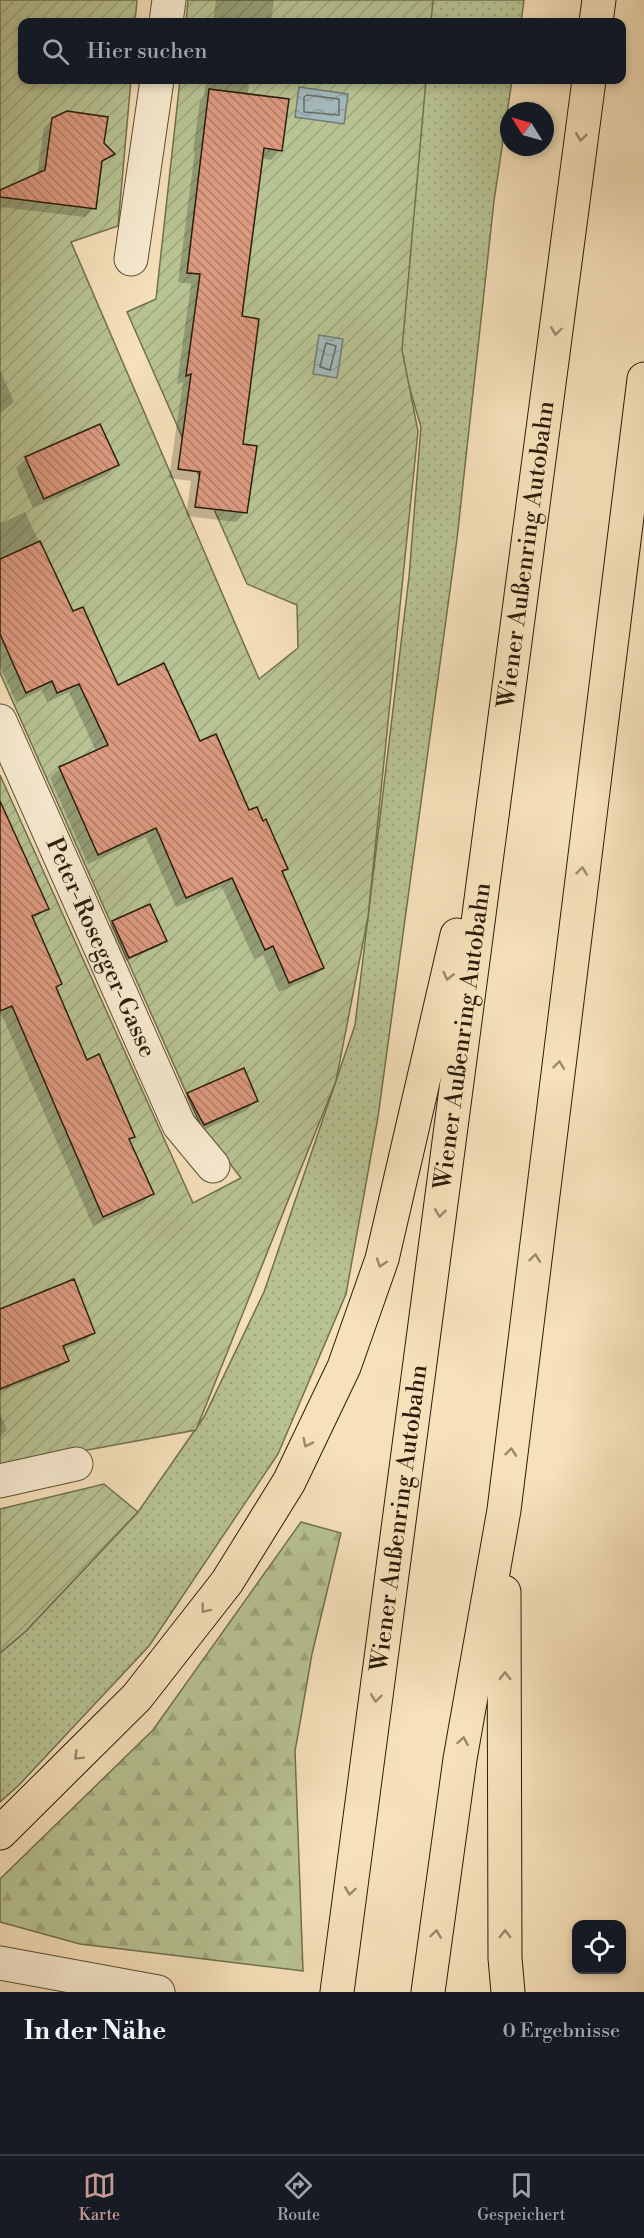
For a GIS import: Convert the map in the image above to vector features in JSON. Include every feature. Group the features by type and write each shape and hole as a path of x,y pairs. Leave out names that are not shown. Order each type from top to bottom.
{"highway":[{"path":"597,18 599,0"},
{"name":"Wiener Außenring Autobahn","path":"337,1992 588,84"},
{"path":"428,1992 460,1760 504,1510 644,379"},
{"path":"0,1833 137,1697 227,1582 289,1482 344,1367 382,1259 502,734"},
{"path":"504,1510 505,1958 508,1992"}],"street":[{"path":"167,18 169,0"},
{"path":"131,259 157,84"},
{"name":"Peter-Rosegger-Gasse","path":"0,721 179,1125 213,1167"},
{"path":"0,1481 76,1464"},
{"path":"1,1964 158,1992"}],"green space":[{"path":"0,0 137,0 135,18 18,18 18,84 131,84 118,226 71,242 259,679 298,648 297,605 247,584 127,312 156,299 180,84 426,84 402,350 418,431 368,917 336,1081 196,1430 0,1466 0,775 193,1203 241,1178 201,1126 0,673"},
{"path":"188,0 433,0 431,18 186,18"},
{"path":"431,0 524,0 522,18 429,18"},
{"path":"424,84 511,84 509,102 500,102 501,156 457,539 378,1117 346,1294 278,1454 149,1646 18,1786 0,1802 0,1653 26,1631 138,1512 204,1417 264,1292 355,1025 409,577 421,427 399,352"},
{"path":"104,1484 138,1512 26,1631 0,1653 0,1509"},
{"path":"301,1522 341,1533 312,1654 295,1751 303,1971 80,1944 0,1922 0,1879 153,1730"}],"water":[{"path":"299,87 348,94 344,124 295,117"},
{"path":"319,335 343,339 337,378 313,374"}],"building":[{"path":"209,89 289,99 282,151 264,148 242,316 259,319 243,444 257,446 247,513 195,507 200,472 178,469 191,374 186,376 200,274 187,273"},
{"path":"67,111 108,117 104,143 115,154 102,161 96,209 0,197 0,190 45,170 52,118"},
{"path":"100,424 119,465 44,499 25,457"},
{"path":"40,541 73,611 83,607 118,685 164,663 200,741 216,734 249,810 257,807 263,821 266,819 288,869 282,871 324,968 289,983 273,946 265,950 232,878 186,898 156,828 98,855 59,767 108,745 79,684 57,693 52,681 26,693 0,634 0,559"},
{"path":"0,801 49,909 32,916 62,984 56,987 87,1060 99,1054 135,1137 129,1139 154,1194 103,1217 12,1006 0,1011"},
{"path":"150,904 167,941 129,958 112,921"},
{"path":"244,1068 258,1101 204,1125 187,1093"},
{"path":"74,1279 95,1333 63,1346 69,1361 0,1389 0,1309"}]}
